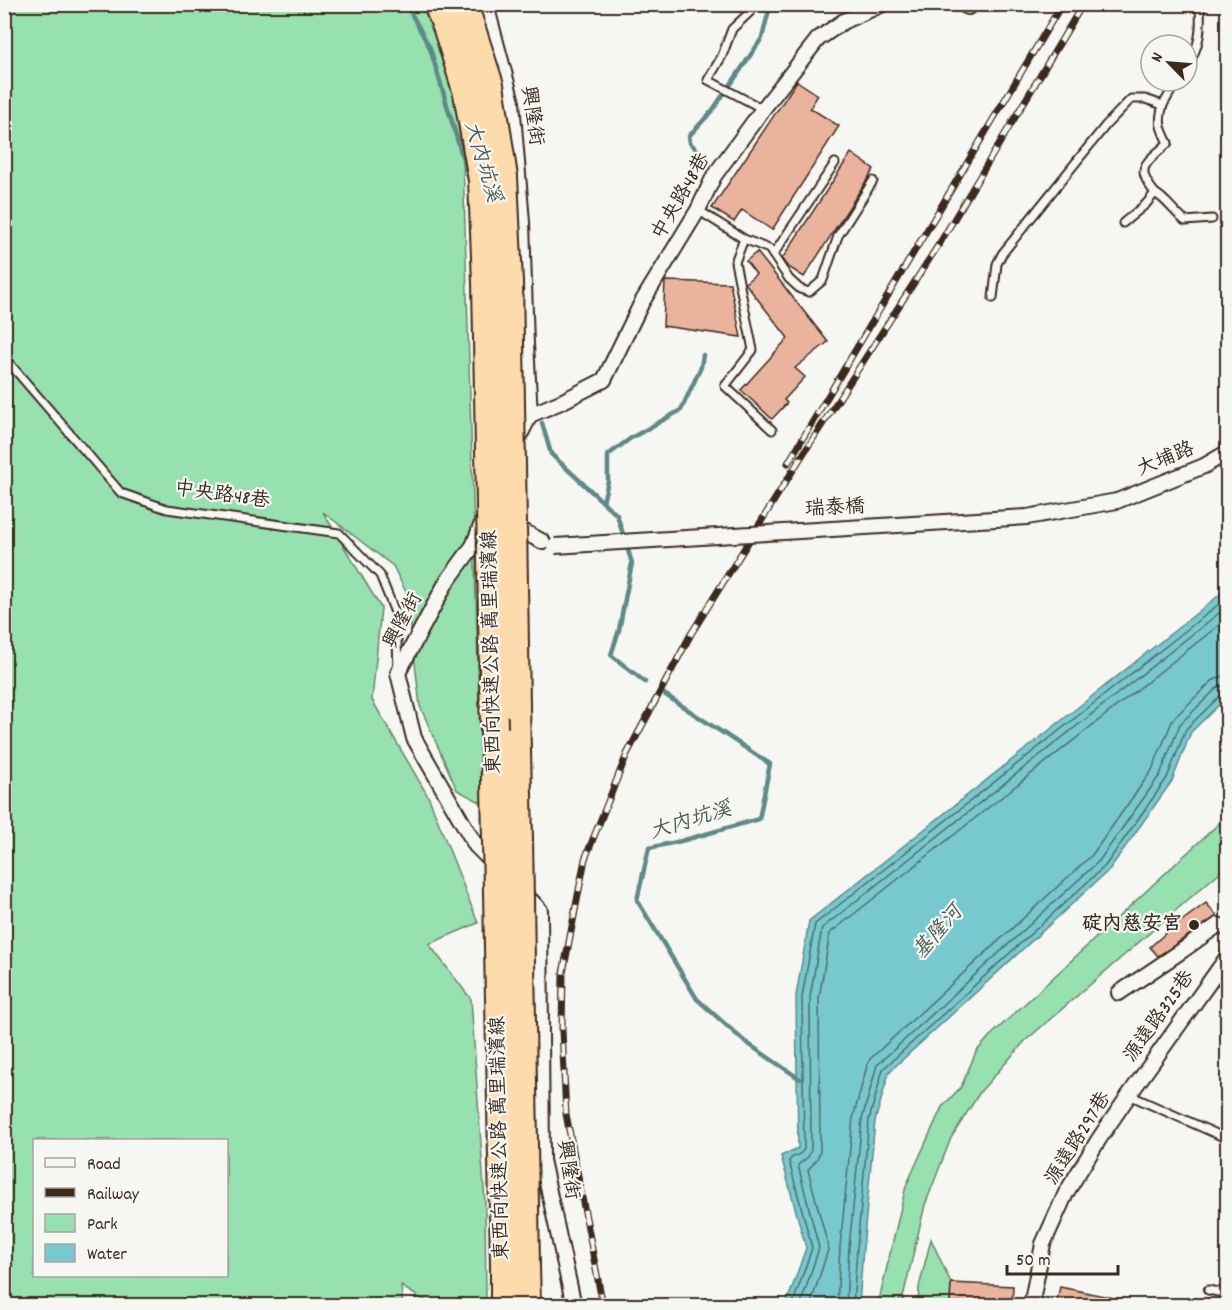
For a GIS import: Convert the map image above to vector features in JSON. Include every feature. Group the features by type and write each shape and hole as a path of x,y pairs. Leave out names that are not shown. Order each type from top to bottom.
{"highway":[{"name":"東西向快速公路 萬里瑞濱線","path":"437,4 467,93 482,180 494,728 507,839"},
{"name":"東西向快速公路 萬里瑞濱線","path":"464,4 490,85 504,177 509,294 516,706 507,839 515,1265 527,1305"},
{"name":"東西向快速公路 萬里瑞濱線","path":"504,1305 515,1265"}],"street":[{"name":"興隆街","path":"483,4 489,16 512,102 522,222 530,415 500,477 473,546 446,583 398,673 414,738 476,846 540,910 542,1160 574,1305"},
{"name":"中央路48巷","path":"530,415 604,380 642,302 698,210 714,176 763,109 818,39 844,21 883,4"},
{"path":"962,4 969,8 972,4"},
{"name":"大埔路","path":"1117,501 1204,466 1227,452"},
{"path":"500,477 505,507 521,530 549,544"},
{"name":"瑞泰橋","path":"549,544 1027,517 1117,501"},
{"path":"473,546 549,544"},
{"path":"1119,993 1218,925 1227,929"},
{"name":"源遠路325巷","path":"1129,1095 1226,962"},
{"name":"源遠路297巷","path":"1031,1305 1042,1244 1066,1193 1129,1095"}],"lane":[{"path":"1199,37 1201,31 1200,4"},
{"path":"752,11 732,29 722,56 708,80 763,109"},
{"path":"1170,93 1159,118 1168,143 1144,165 1143,172 1146,182 1185,221 1212,219"},
{"path":"993,298 997,264 1002,255 1106,125 1131,99 1145,99 1163,105"},
{"path":"773,255 835,163"},
{"path":"698,210 744,239 769,249 789,279 800,290 808,292 823,280 838,236 873,181"},
{"path":"1123,223 1146,204 1155,193"},
{"path":"744,239 735,262 753,350 725,386 772,430"},
{"name":"中央路48巷","path":"4,357 121,493 167,509 339,533 381,575 396,615 398,673"},
{"name":"源遠路297巷","path":"1129,1095 1227,1139"},
{"path":"1208,1290 1227,1294"}],"green space":[{"path":"5,5 423,5 451,68 463,159 482,803 457,790 420,706 407,594 393,566 323,512 381,608 372,700 429,798 478,923 429,944 471,999 485,1203 486,1305 429,1305 401,1286 403,1305 5,1306"},
{"path":"1227,816 1227,866 1025,1041 980,1092 951,1138 925,1205 903,1305 878,1305 906,1186 942,1107 961,1087 976,1052 989,1037"},
{"path":"931,1239 951,1283 950,1305 918,1306 919,1287"}],"water":[{"name":"基隆河","path":"1227,589 1227,697 1191,732 1172,781 1109,870 889,1072 875,1121 859,1305 786,1305 806,1248 781,1156 798,1148 796,996 809,921"}],"building":[{"path":"797,81 818,95 810,108 839,126 772,230 742,210 734,222 712,208"},
{"path":"851,153 874,169 804,277 787,266 782,259"},
{"path":"757,252 828,342 795,368 805,377 784,400 787,403 772,419 741,390 788,338 745,283 756,274 746,261"},
{"path":"665,281 730,283 741,337 663,326"},
{"name":"碇內慈安宮","path":"1206,903 1217,916 1158,956 1150,947"},
{"path":"951,1283 1013,1286 1012,1305 950,1305"},
{"path":"1060,1287 1124,1300 1123,1305 1056,1305"}],"waterway":[{"name":"大內坑溪","path":"406,4 430,48 469,179"},
{"path":"729,87 762,38 772,4"},
{"path":"704,165 702,155 690,143 689,136 723,95"},
{"path":"603,502 608,481 608,455 631,438 681,410 701,367 703,355"},
{"name":"大內坑溪","path":"542,423 551,454 617,515 632,563 619,630 611,655 645,682"},
{"name":"大內坑溪","path":"661,692 770,764 759,819 649,848 637,900 697,999 744,1041 800,1079"}],"railway":[{"path":"788,463 1062,4"},
{"path":"603,1306 566,1114 562,1030 563,973 585,859 627,754 691,634 800,459 941,241 1083,4"}],"place":[{"name":"碇內慈安宮","path":"1194,925"}]}
